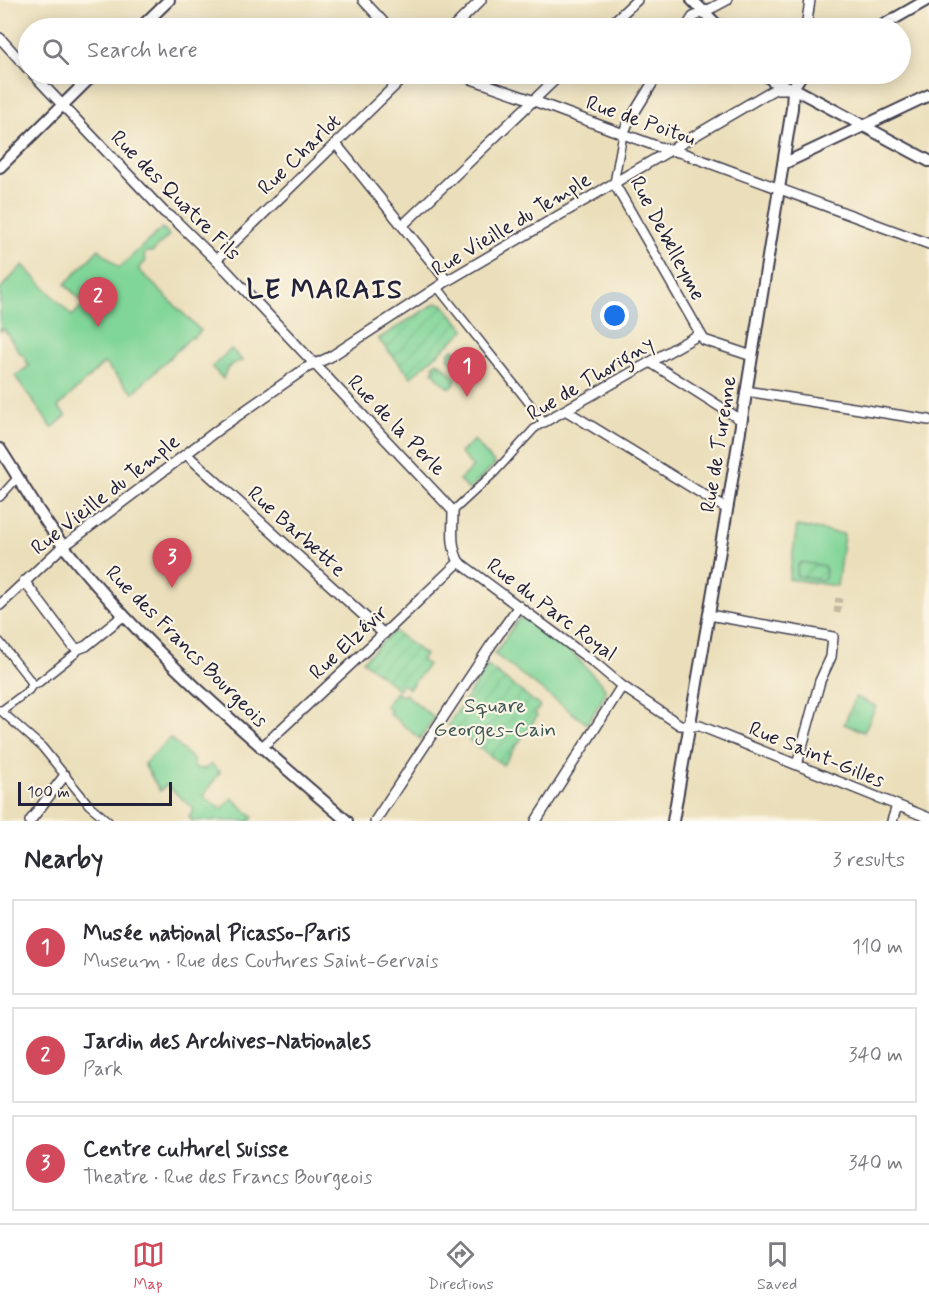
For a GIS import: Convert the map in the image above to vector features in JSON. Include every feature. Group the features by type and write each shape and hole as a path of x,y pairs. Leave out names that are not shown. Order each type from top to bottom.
{"street":[{"path":"150,18 169,0"},
{"path":"363,0 379,18"},
{"path":"463,18 481,0"},
{"path":"618,18 637,0"},
{"path":"692,0 710,18"},
{"path":"692,18 726,0"},
{"path":"807,18 810,0"},
{"path":"896,18 927,0"},
{"path":"0,38 18,58"},
{"name":"Rue des Quatre Fils","path":"42,84 164,212 216,260 314,364"},
{"path":"0,167 84,84"},
{"name":"Rue Charlot","path":"216,260 397,84"},
{"name":"Rue de Poitou","path":"486,84 929,244"},
{"path":"403,225 550,84"},
{"name":"Rue Debelleyme","path":"652,84 623,134 614,183 700,334"},
{"path":"777,84 793,88 929,161"},
{"name":"Rue de Turenne","path":"674,821 779,190 794,84"},
{"path":"793,88 796,84"},
{"name":"Rue Vieille du Temple","path":"1,600 63,546 223,426 314,364 330,357 447,281 766,94 775,89 793,88"},
{"path":"783,164 929,95"},
{"path":"336,144 447,281"},
{"path":"438,288 544,423"},
{"path":"700,334 704,340 752,356"},
{"name":"Rue de Thorigny","path":"453,511 495,472 534,429 700,334"},
{"path":"650,362 741,420"},
{"name":"Rue de la Perle","path":"314,364 453,511"},
{"path":"746,391 929,420"},
{"path":"565,410 727,509"},
{"name":"Rue des Francs Bourgeois","path":"0,449 63,546 123,616 261,748 347,821"},
{"name":"Rue Barbette","path":"186,454 384,634"},
{"path":"0,497 18,477"},
{"path":"453,511 452,543 459,562"},
{"name":"Rue Elzévir","path":"261,748 459,562"},
{"name":"Rue du Parc Royal","path":"459,562 622,686 680,725 690,726"},
{"path":"24,581 73,646 78,649"},
{"path":"375,821 519,606"},
{"path":"709,615 833,637 831,657 820,681 797,765"},
{"path":"108,821 89,805 42,747 1,711 123,616"},
{"path":"0,642 32,685"},
{"path":"536,821 622,686"},
{"name":"Rue Saint-Gilles","path":"690,726 700,726 929,818"},
{"path":"30,821 65,775"},
{"path":"892,821 897,806"}],"green space":[{"path":"162,228 169,235 152,252 146,252 144,256 146,261 139,270 201,331 193,338 191,337 133,393 104,363 58,407 66,416 52,428 15,376 29,366 26,358 4,329 0,331 0,289 23,265 72,316 84,304 65,284 99,249 119,268"},
{"path":"436,303 443,304 465,330 411,377 378,339"},
{"path":"231,349 243,361 230,366 223,379 212,367"},
{"path":"453,349 457,350 471,367 469,369 471,371 466,375 462,374 448,357 450,355 448,353"},
{"path":"437,362 439,365 441,363 456,380 451,388 447,387 432,371"},
{"path":"474,440 495,464 469,490 459,480 473,467 460,453"},
{"path":"797,526 844,534 837,586 789,579"},
{"path":"801,562 824,566 825,579 796,575 798,564"},
{"path":"526,618 567,647 605,688 605,695 587,724 493,653 497,651 518,619"},
{"path":"394,631 425,655 421,660 428,665 409,689 402,684 398,689 363,661"},
{"name":"Square Georges-Cain","path":"485,664 540,706 535,714 537,716 503,765 448,725 486,669"},
{"path":"396,692 402,696 405,694 434,718 420,739 389,713 391,710 385,706"},
{"path":"856,697 876,706 864,732 844,724"},
{"path":"170,738 194,761 193,765 197,769 204,770 211,764 220,772 203,796 222,809 232,798 253,817 250,821 192,821 189,817 194,809 166,785 160,791 144,764"}],"tunnel":[{"path":"837,613 839,598"}],"place":[{"name":"Jardin des Archives-Nationales","path":"98,327"},
{"name":"Musée national Picasso-Paris","path":"467,397"},
{"name":"Centre culturel suisse","path":"172,588"}],"district":[{"name":"LE MARAIS","path":"325,289"}]}
